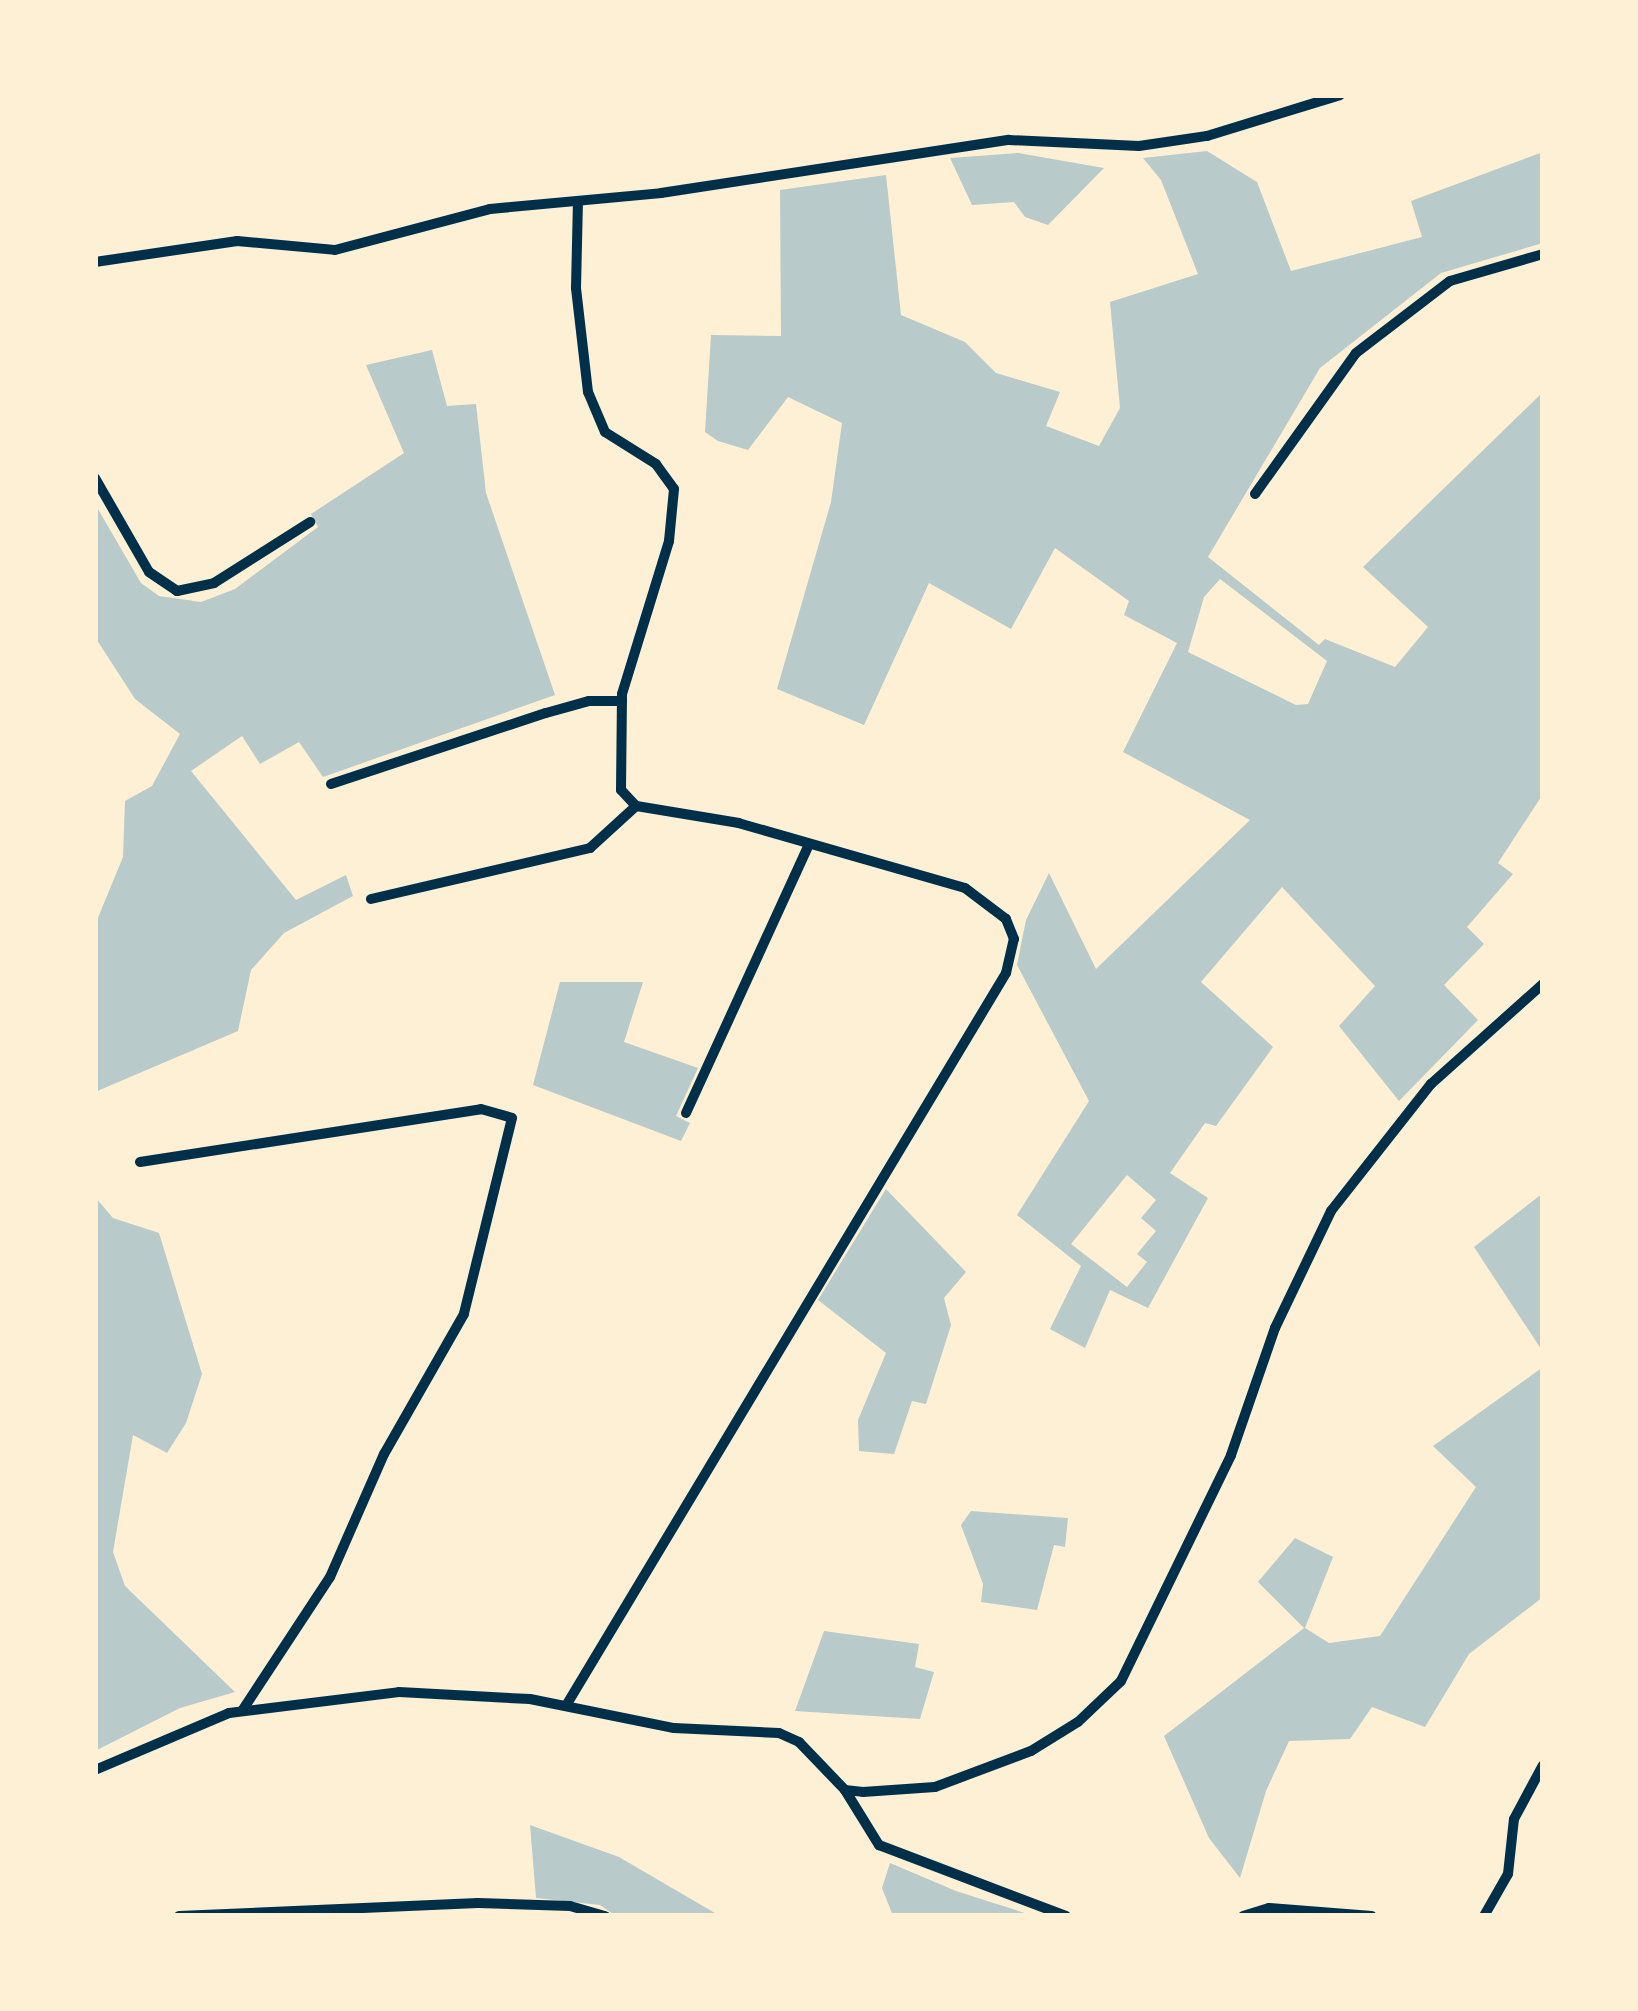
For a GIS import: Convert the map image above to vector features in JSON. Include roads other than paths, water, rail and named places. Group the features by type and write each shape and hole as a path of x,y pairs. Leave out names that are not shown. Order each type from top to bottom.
{"street":[{"path":"95,262 237,241 335,250 490,210 578,202 1009,140 1109,146 1175,141 1340,95"},
{"path":"567,1704 1013,955 1012,927 965,888 739,823 636,806 621,790 618,772 622,701 669,542 674,489 656,464 605,432 588,392 576,288 578,202"},
{"path":"1255,494 1356,352 1450,281 1543,254"},
{"path":"95,478 149,572 177,591 214,583 310,522"},
{"path":"331,784 546,713 622,701"},
{"path":"370,899 590,848 636,806"},
{"path":"686,1114 809,844"},
{"path":"845,1790 935,1787 982,1774 1031,1751 1109,1697 1225,1468 1275,1328 1331,1211 1432,1084 1543,984"},
{"path":"140,1162 481,1109 512,1118 464,1314 384,1454 330,1578 242,1712"},
{"path":"95,1770 184,1728 242,1712 399,1692 567,1704 674,1728 779,1733 799,1742 845,1790 879,1845 1066,1916"},
{"path":"1484,1916 1508,1874 1514,1819 1543,1765"},
{"path":"180,1916 478,1903 570,1906 606,1916"},
{"path":"1244,1916 1270,1908 1372,1916"}]}
